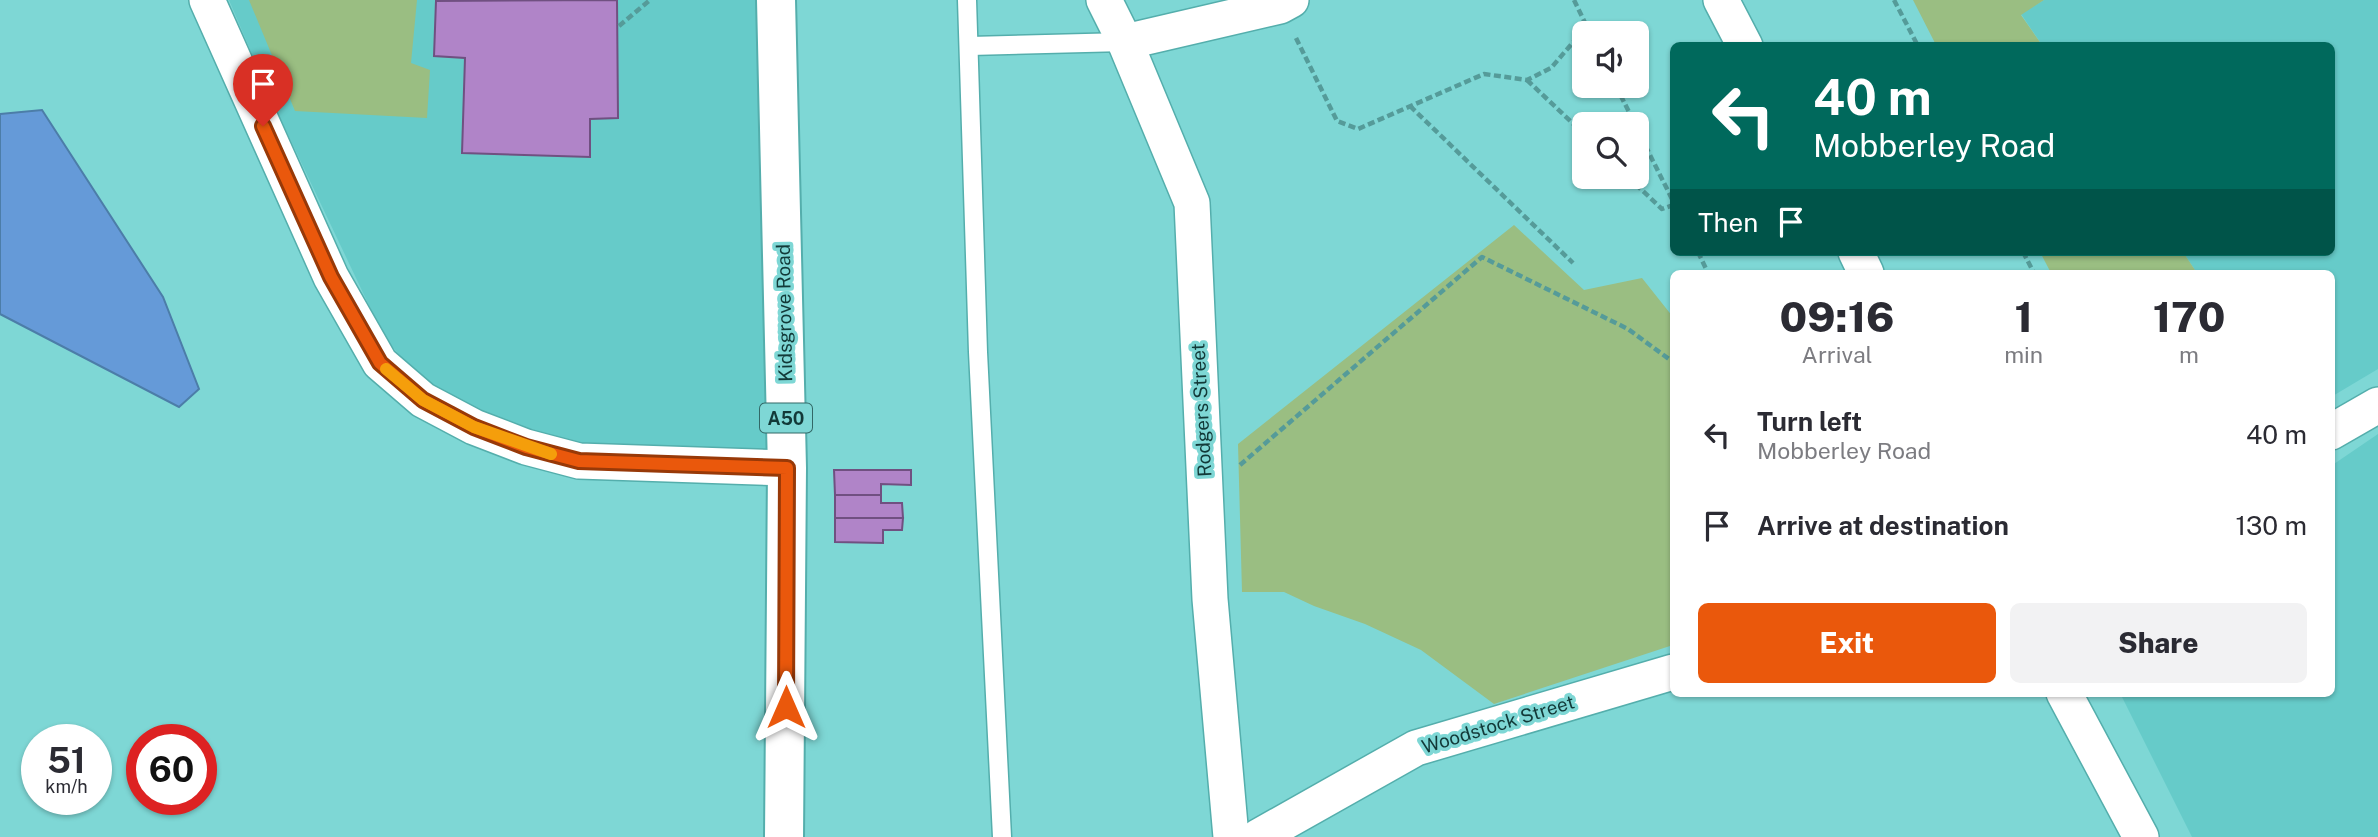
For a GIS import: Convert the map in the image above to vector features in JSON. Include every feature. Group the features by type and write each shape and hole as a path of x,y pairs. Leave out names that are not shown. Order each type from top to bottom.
{"main road":[{"name":"Kidsgrove Road","path":"776,0 787,468 785,837"}],"street":[{"path":"207,0 331,277 380,363 423,400 474,427 526,447 579,461 787,468"},
{"name":"Rodgers Street","path":"1104,0 1125,42 1192,203 1210,599 1230,837"},
{"path":"1721,0 1743,42"},
{"path":"1125,42 1285,3"},
{"path":"2335,430 2378,405"},
{"name":"Woodstock Street","path":"1258,837 1416,748 1670,673"},
{"path":"2066,697 2141,837"}],"lane":[{"path":"967,0 979,366 1002,837"},
{"path":"970,46 1125,42"}],"path":[{"path":"619,26 650,0"},
{"path":"1574,0 1584,21"},
{"path":"1894,0 1916,42"},
{"path":"1285,3 1337,121 1358,129 1484,74 1527,80 1551,68 1572,44"},
{"path":"1527,80 1572,123"},
{"path":"1410,106 1573,263"},
{"path":"1649,153 1670,197"},
{"path":"1641,189 1662,209 1670,205"},
{"path":"1205,495 1482,257 1628,329 1670,360"}],"shaded area":[{"path":"229,0 760,0 772,452 575,447 499,419 457,400 412,370 384,337 272,101"},
{"path":"2044,0 2378,0 2378,369 2335,395 2335,270 2195,270 2186,256 2335,256 2335,42 2040,42 2021,14"},
{"path":"42,110 163,297 199,389 179,407 0,314 0,114"},
{"path":"2378,434 2378,837 2192,837 2122,697 2335,697 2335,463"}],"green space":[{"path":"249,0 417,0 411,63 430,70 427,118 295,111"},
{"path":"1913,0 2044,0 2021,15 2040,42 1934,42"},
{"path":"1514,225 1584,290 1642,278 1670,313 1670,646 1494,704 1421,650 1365,624 1284,592 1242,592 1238,444"},
{"path":"2042,256 2186,256 2195,270 2049,270"}],"building":[{"path":"617,0 618,118 590,119 590,157 462,153 465,58 434,56 436,1"},
{"path":"834,470 911,470 911,485 881,484 881,495 835,495"},
{"path":"835,495 881,495 881,503 902,503 903,518 835,518"},
{"path":"835,518 903,518 902,530 883,530 883,543 835,542"}],"slow traffic":[{"path":"386,369 423,400 474,427 551,454"}],"route":[{"path":"263,126 331,277 380,363 423,400 474,427 526,447 579,461 787,468 786,707"}]}
